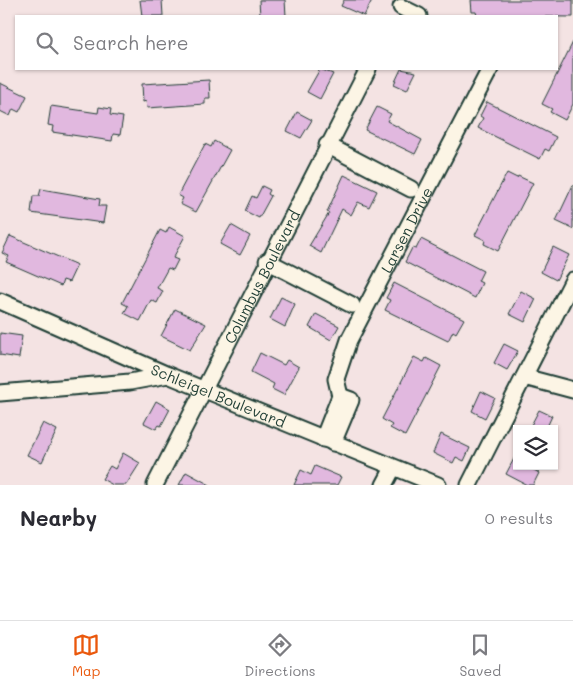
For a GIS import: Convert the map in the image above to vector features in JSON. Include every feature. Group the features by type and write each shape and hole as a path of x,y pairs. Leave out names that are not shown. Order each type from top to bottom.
{"street":[{"path":"400,8 417,15"},
{"name":"Columbus Boulevard","path":"155,485 267,261 367,70"},
{"name":"Larsen Drive","path":"328,441 340,396 336,379 349,340 489,70"},
{"path":"327,145 411,189"},
{"path":"267,261 352,305"},
{"path":"469,485 573,280"},
{"name":"Schleigel Boulevard","path":"0,301 168,375 438,485"},
{"path":"0,393 130,382 168,375"},
{"path":"524,376 573,390"},
{"path":"384,485 393,468"}],"building":[{"path":"140,0 162,0 163,15 142,15"},
{"path":"259,0 285,0 286,15 260,15"},
{"path":"344,0 372,0 364,15 341,6"},
{"path":"471,0 573,0 573,17 558,17 558,15 477,15 476,12 472,12"},
{"path":"573,42 573,104 565,120 550,112 552,109 542,104"},
{"path":"319,70 333,74 320,99 307,92"},
{"path":"401,70 416,72 407,90 394,84"},
{"path":"209,80 210,98 205,98 205,104 147,108 146,101 143,102 142,84"},
{"path":"0,83 27,96 19,112 13,109 10,116 0,111"},
{"path":"487,102 556,137 549,151 545,149 540,159 478,128 483,118 480,116"},
{"path":"51,106 98,113 99,107 111,109 110,115 123,117 120,135 113,134 112,141 52,132 53,126 48,125"},
{"path":"377,107 391,114 387,121 422,140 415,154 365,130"},
{"path":"297,112 312,120 301,138 287,131"},
{"path":"214,141 230,150 196,212 180,204 183,198 178,195 205,144 211,147"},
{"path":"507,173 533,183 498,251 484,244 485,240 475,235"},
{"path":"344,175 377,191 369,207 358,202 351,215 342,209 321,253 309,246 329,213 327,212"},
{"path":"573,185 573,229 556,221"},
{"path":"262,186 270,190 268,194 271,196 259,218 245,211 252,196 256,198"},
{"path":"41,189 100,199 99,206 106,206 103,223 31,213 33,196 39,196"},
{"path":"231,225 250,236 240,255 220,244"},
{"path":"169,227 185,236 173,258 178,260 173,270 168,268 157,288 163,291 157,303 151,300 140,321 124,313 128,306 122,303 160,230 166,233"},
{"path":"10,236 77,265 69,282 63,280 61,286 6,262 9,256 2,253"},
{"path":"421,239 483,271 478,281 482,283 475,298 405,262 412,248 416,249"},
{"path":"553,247 569,255 556,280 541,272"},
{"path":"394,283 464,319 456,333 453,331 448,341 385,310 390,300 386,298"},
{"path":"521,291 536,299 525,322 509,314"},
{"path":"281,297 295,304 285,327 270,319"},
{"path":"175,309 206,324 190,350 161,336"},
{"path":"316,314 339,326 331,340 309,327"},
{"path":"0,333 22,336 19,358 0,355"},
{"path":"504,344 518,351 507,370 494,363"},
{"path":"260,353 284,365 287,360 299,367 284,395 272,389 274,384 251,372"},
{"path":"414,357 424,362 426,358 441,366 405,436 390,428 392,425 382,419"},
{"path":"481,391 495,398 485,418 472,411"},
{"path":"156,401 170,409 161,426 159,425 156,429 144,423"},
{"path":"539,410 552,416 548,425 531,425"},
{"path":"43,423 57,430 42,462 27,455"},
{"path":"441,434 470,448 464,461 456,457 453,463 433,453"},
{"path":"123,453 140,463 126,485 113,485 102,479 110,466 115,469"},
{"path":"513,461 513,470 534,470 539,473 533,485 527,485 506,474"},
{"path":"315,466 341,477 337,485 294,485 301,470 311,475"},
{"path":"186,472 210,485 179,485"}]}
